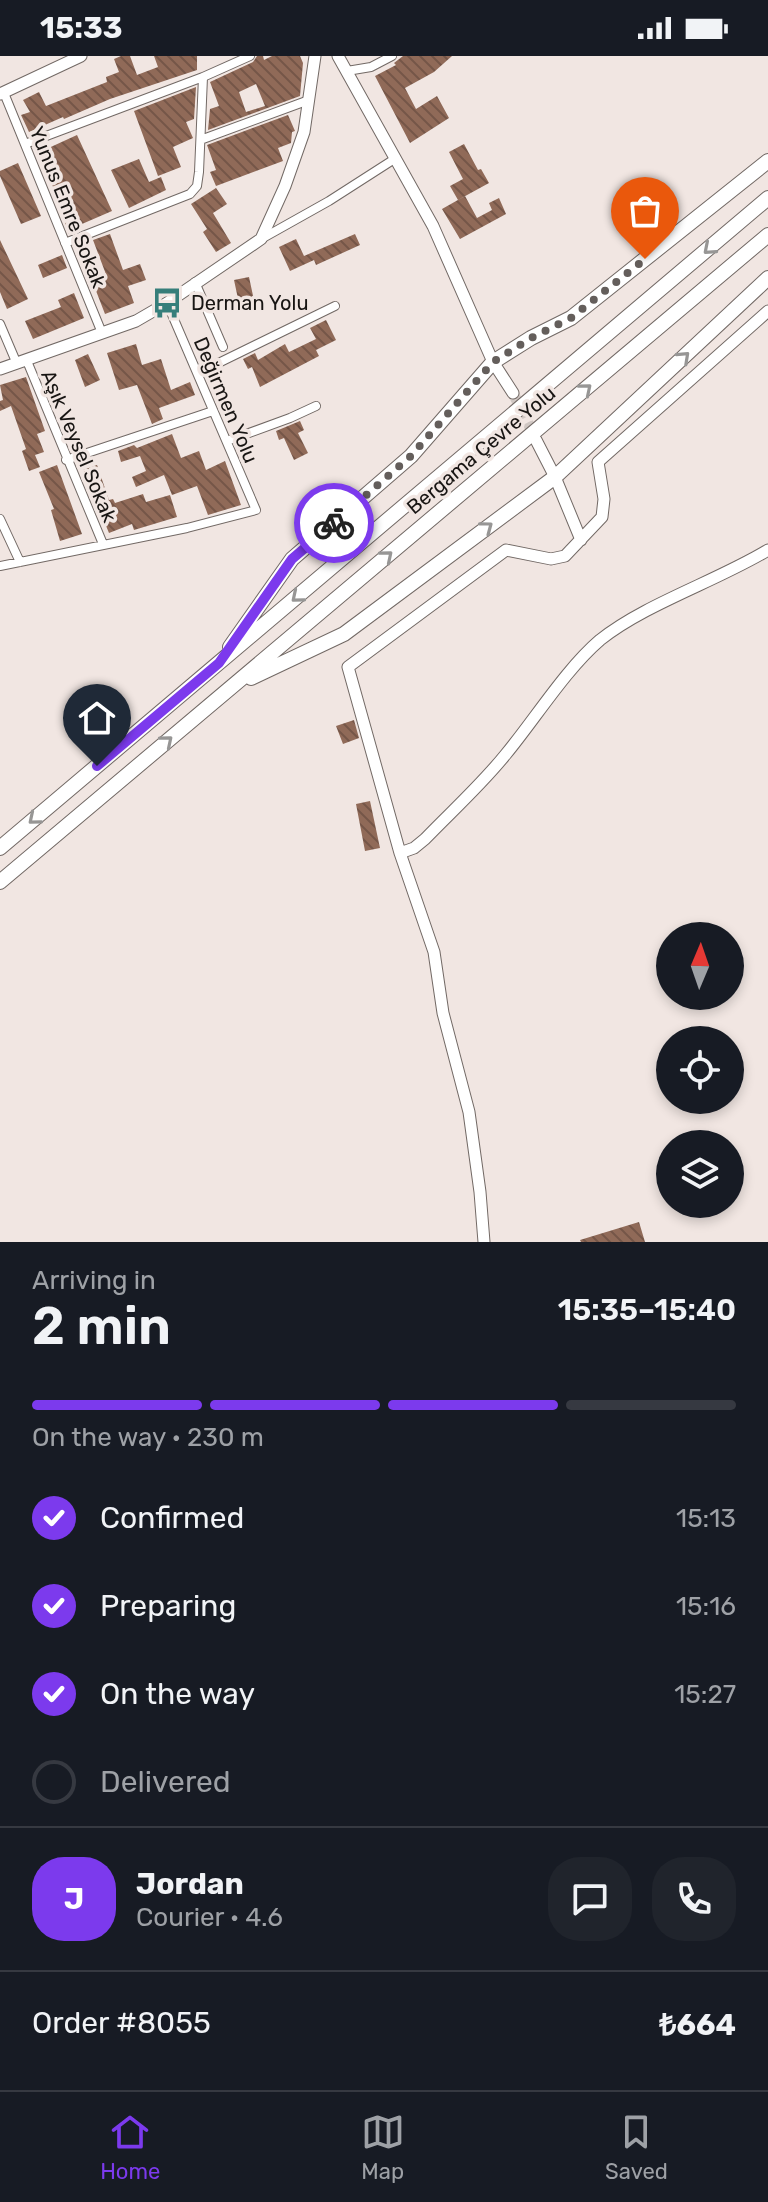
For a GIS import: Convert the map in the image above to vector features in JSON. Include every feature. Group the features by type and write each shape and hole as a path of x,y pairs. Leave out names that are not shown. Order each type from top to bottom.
{"highway":[{"path":"219,663 292,559 411,456 493,362 571,318 768,161"},
{"name":"Bergama Çevre Yolu","path":"0,848 768,198"},
{"name":"Bergama Çevre Yolu","path":"0,882 768,235"},
{"path":"232,686 344,634 555,477 768,278"}],"street":[{"path":"2,93 81,56"},
{"path":"25,144 203,77 250,56"},
{"path":"261,239 299,146 315,56"},
{"path":"338,56 433,226 493,362 513,393"},
{"path":"347,71 371,67 392,56"},
{"path":"65,243 190,194 197,186 203,139 203,77"},
{"name":"Yunus Emre Sokak","path":"2,93 102,333"},
{"path":"203,139 309,100"},
{"path":"0,369 136,321 261,239 329,201 396,158"},
{"path":"195,282 223,347"},
{"name":"Değirmen Yolu","path":"103,544 187,528 256,510 167,303"},
{"path":"198,373 335,306"},
{"path":"484,1242 469,1112 443,1013 434,952 400,853 348,667 506,550 551,559 565,556 602,517 604,499 598,462 768,311"},
{"name":"Aşık Veysel Sokak","path":"0,324 22,362 103,544"},
{"path":"227,441 316,406"},
{"path":"66,460 213,411"},
{"path":"536,440 581,540"},
{"path":"0,519 20,562"},
{"path":"0,566 103,544"},
{"path":"400,853 414,848 425,839 504,758 601,639 627,622 768,550"}],"building":[{"path":"130,56 137,75 158,67 154,56 197,56 197,70 110,99 29,132 21,115 30,112 23,100 39,92 46,106 107,82 106,77 119,72 114,59"},
{"path":"257,56 263,56 264,60 272,56 300,56 303,63 300,96 208,130 210,109 219,106 210,82 253,62","holes":["256,84 265,106 246,112 239,92"]},
{"path":"403,56 452,56 434,72 405,88 416,109 437,96 449,118 410,143 375,76 396,65 394,63"},
{"path":"196,87 194,119 186,122 193,138 173,147 181,167 158,176 134,111"},
{"path":"288,115 295,131 292,132 291,143 278,148 283,161 216,186 210,172 216,170 207,145"},
{"path":"77,135 112,211 75,227 77,231 69,234 65,223 68,222 50,180 54,178 42,151"},
{"path":"464,144 489,183 458,200 450,186 463,179 449,152"},
{"path":"139,159 149,182 161,177 166,190 129,208 111,170"},
{"path":"18,163 41,216 21,224 0,176 0,171"},
{"path":"216,188 227,204 213,213 231,243 216,252 203,232 207,229 191,204"},
{"path":"465,196 477,218 492,210 489,203 499,198 506,214 460,239 442,209"},
{"path":"110,234 123,270 140,264 146,280 128,286 134,303 105,314 93,283 107,277 93,240"},
{"path":"355,234 360,245 316,265 314,260 290,271 279,247 296,239 304,256"},
{"path":"0,240 28,299 7,309 0,292"},
{"path":"62,255 67,268 43,278 38,265"},
{"path":"249,277 255,305 240,308 234,280"},
{"path":"74,293 84,318 33,339 25,321 61,307 58,300"},
{"path":"326,320 336,340 316,350 319,356 260,387 252,367 248,369 243,359 255,353 258,360 285,344 289,352 316,339 310,328"},
{"path":"136,344 142,365 161,359 171,390 190,382 195,395 159,408 163,419 152,424 137,385 119,390 107,353"},
{"path":"88,354 100,380 85,387 75,360"},
{"path":"26,377 45,431 37,434 44,452 35,455 40,467 29,471 22,451 26,449 11,406 0,411 0,401 3,400 0,385"},
{"path":"300,421 304,430 298,433 308,453 294,460 284,438 279,440 276,431"},
{"path":"172,434 181,458 199,451 206,470 225,461 241,505 208,515 197,486 172,495 164,475 136,487 132,477 146,471 140,456 121,462 118,451 134,445 137,448"},
{"path":"57,465 82,534 60,541 51,510 54,509 39,472"},
{"path":"97,465 109,500 113,499 115,503 143,494 146,502 170,495 177,517 134,530 132,524 109,533 83,470"},
{"path":"354,720 359,738 343,744 336,726"},
{"path":"370,801 380,848 365,851 356,804"},
{"path":"639,1222 645,1242 580,1240"}],"tunnel":[{"path":"513,393 536,439"}],"way so far":[{"path":"334,523 411,456 493,362 571,318 645,259"}],"place":[{"name":"Derman Yolu","path":"167,303"}],"route":[{"path":"97,766 219,663 292,559 334,523"}]}
